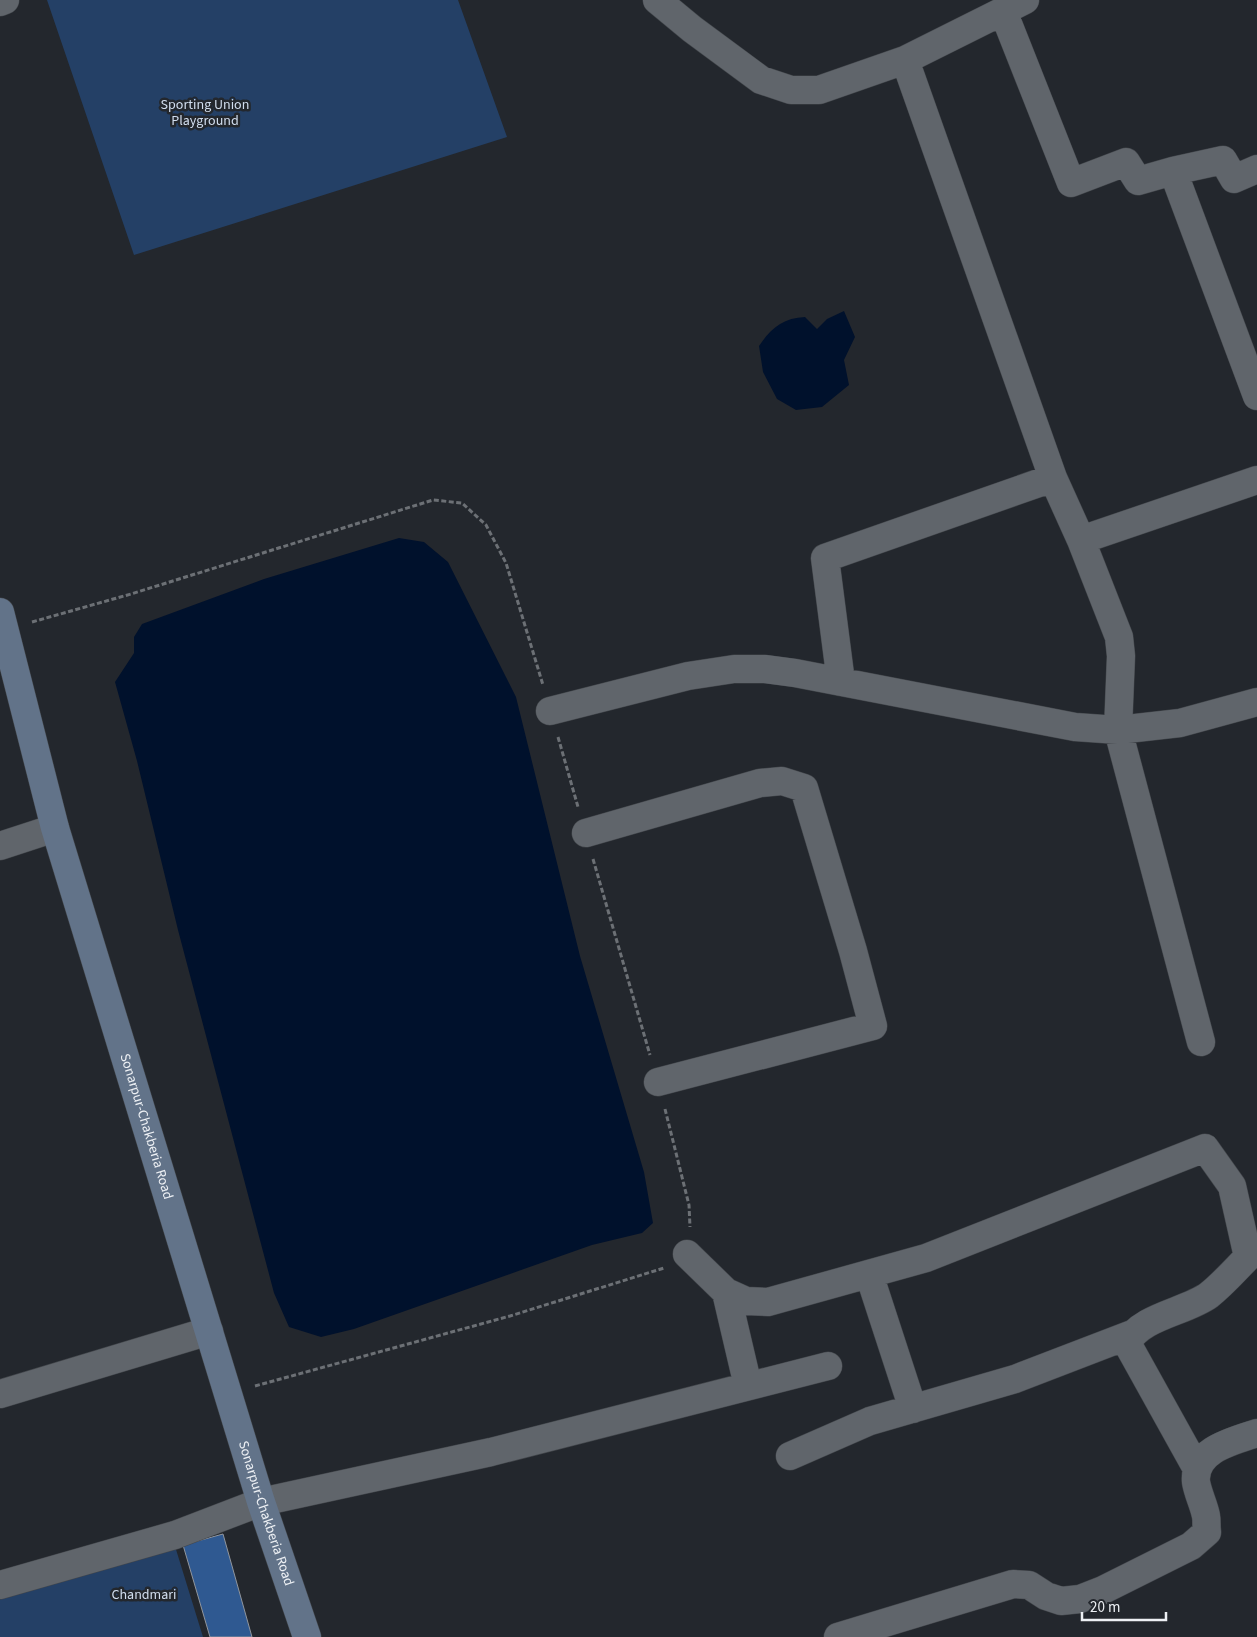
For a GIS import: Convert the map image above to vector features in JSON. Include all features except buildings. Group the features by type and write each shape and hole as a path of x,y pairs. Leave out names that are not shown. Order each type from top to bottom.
{"main road":[{"name":"Sonarpur-Chakberia Road","path":"2,621 55,828 261,1502 307,1637"}],"street":[{"path":"0,2 5,0"},
{"path":"657,0 692,29 761,80 791,90 819,90 905,60 1014,6 1071,183 1126,162 1138,181 1224,160 1234,179 1257,169"},
{"path":"905,60 1053,478 1081,540 1119,637 1121,656 1118,730 1201,1042"},
{"path":"1173,171 1257,396"},
{"path":"841,682 825,558 1053,478"},
{"path":"1081,540 1257,480"},
{"path":"550,711 688,676 734,669 765,669 1075,727 1118,730 1180,723 1257,702"},
{"path":"586,833 760,783 782,781 804,788 853,951 873,1026 658,1082"},
{"path":"0,846 55,828"},
{"path":"687,1254 726,1292 746,1302 768,1302 926,1258 1205,1148 1232,1186 1248,1257 1208,1295 1149,1323 1132,1334 1015,1379 870,1422 790,1456"},
{"path":"869,1274 913,1409"},
{"path":"726,1292 748,1386"},
{"path":"0,1394 209,1331"},
{"path":"1132,1334 1128,1343 1197,1469"},
{"path":"0,1585 175,1535 261,1502 483,1454 828,1366"},
{"path":"838,1637 1013,1584 1029,1585 1046,1596 1061,1600 1080,1599 1103,1590 1191,1546 1207,1532 1206,1517 1196,1482 1197,1469 1205,1456 1227,1443 1257,1433"}],"path":[{"path":"2,621 131,594 432,500 462,503 486,525 506,563 586,833 658,1082 689,1206 690,1233 687,1254 661,1270 520,1313 228,1393"}],"green space":[{"name":"Sporting Union Playground","path":"47,0 458,0 507,137 134,255"},
{"name":"Chandmari","path":"174,1543 203,1637 0,1637 0,1593"}],"shaded area":[{"path":"844,311 855,337 844,360 849,385 822,407 796,410 777,399 763,372 759,346 773,329 790,319 805,317 817,329 827,319"},
{"path":"399,538 424,542 448,562 516,697 580,956 644,1172 653,1223 642,1233 592,1245 354,1329 321,1337 289,1327 274,1293 115,682 134,653 134,637 142,624 264,579"}]}
